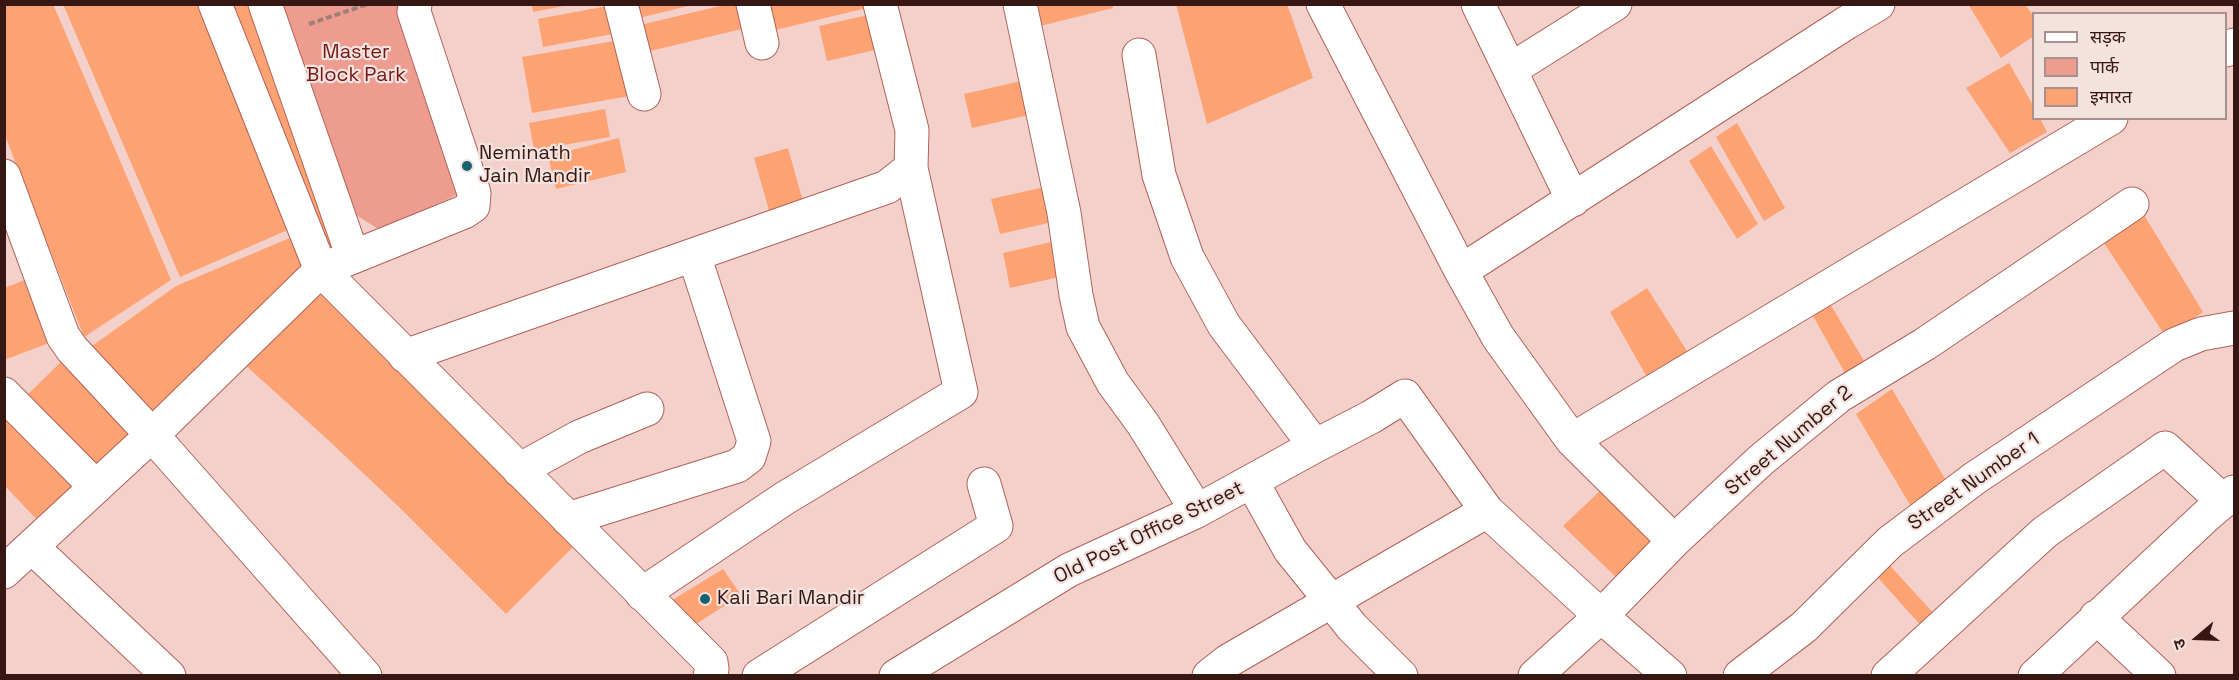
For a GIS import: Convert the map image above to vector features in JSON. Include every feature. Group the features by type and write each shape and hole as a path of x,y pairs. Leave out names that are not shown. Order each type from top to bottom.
{"street":[{"path":"215,4 321,270 711,662 710,675"},
{"path":"265,4 354,257"},
{"path":"4,572 152,435 321,270 464,212 473,206 474,193 414,12 415,4"},
{"path":"621,4 644,94"},
{"path":"753,4 762,43"},
{"path":"642,594 785,498 961,393 899,177 912,130 880,4"},
{"path":"1020,4 1064,213 1083,327 1113,383 1143,424 1197,511"},
{"path":"1323,4 1461,271 1498,337 1572,440 1674,541"},
{"path":"1478,4 1573,200"},
{"path":"1510,70 1616,4"},
{"path":"1461,271 1846,22 1878,4"},
{"path":"1139,56 1159,175 1187,257 1224,324 1315,446"},
{"path":"1572,440 2108,120"},
{"path":"4,176 63,336 77,355 152,435 365,675"},
{"path":"405,356 694,255 899,177"},
{"name":"Street Number 2","path":"1535,675 1600,616 1674,541 1761,460 1839,396 1925,344 2132,204"},
{"path":"568,519 737,466 749,457 754,441 694,255"},
{"name":"Street Number 1","path":"1740,675 1804,627 1890,542 1975,478 2174,345 2201,334 2235,328"},
{"path":"4,394 96,487"},
{"name":"Old Post Office Street","path":"896,675 1069,570 1197,511 1371,417 1405,396 1487,511"},
{"path":"519,470 579,437 647,409"},
{"path":"1888,675 2045,532 2165,448 2229,496 2035,675"},
{"path":"1252,482 1290,550 1352,627 1401,675"},
{"path":"759,675 996,526 984,484"},
{"path":"1209,675 1228,661 1487,511 1600,616 1670,675"},
{"path":"32,547 169,675"},
{"path":"2096,617 2159,675"}],"path":[{"path":"304,26 368,4"}],"green space":[{"name":"Master Block Park","path":"273,5 399,5 461,193 380,230 345,208"}],"building":[{"path":"4,4 53,4 171,280 84,337 4,133"},
{"path":"63,4 197,4 290,229 180,277"},
{"path":"223,4 255,4 342,250 325,257"},
{"path":"532,4 564,4 564,6 533,12"},
{"path":"631,4 692,4 692,5 635,19"},
{"path":"728,4 740,4 746,28 642,53 636,26"},
{"path":"760,4 870,4 871,7 767,32"},
{"path":"1030,4 1112,4 1113,8 1036,27"},
{"path":"1176,4 1287,4 1313,78 1207,124"},
{"path":"1968,4 2025,4 2032,14 2032,37 2001,58"},
{"path":"613,5 618,33 543,47 538,19"},
{"path":"877,13 884,48 827,61 819,26"},
{"path":"620,40 630,96 532,113 522,57"},
{"path":"2009,63 2032,103 2032,120 2041,120 2047,132 2010,153 1966,88"},
{"path":"1021,81 1029,115 972,128 964,94"},
{"path":"605,109 610,137 534,150 529,123"},
{"path":"1737,123 1785,208 1764,221 1716,137"},
{"path":"619,138 626,172 556,189 548,156"},
{"path":"1711,146 1758,224 1737,239 1689,161"},
{"path":"788,148 804,205 770,214 754,158"},
{"path":"1049,186 1057,221 1000,234 991,199"},
{"path":"2144,215 2203,312 2166,337 2104,243"},
{"path":"292,237 306,268 153,419 92,346 176,286"},
{"path":"1060,240 1068,275 1010,288 1003,253"},
{"path":"30,278 52,342 4,360 4,288"},
{"path":"319,286 577,543 506,614 400,508 244,364"},
{"path":"1647,288 1689,354 1649,381 1610,312"},
{"path":"1826,297 1869,369 1850,382 1809,309"},
{"path":"68,355 141,430 91,479 18,404"},
{"path":"1892,389 1951,489 1913,510 1856,414"},
{"path":"4,410 84,486 42,525 4,485"},
{"path":"1604,487 1666,540 1623,584 1563,526"},
{"path":"1884,559 1936,616 1923,628 1872,571"},
{"name":"Kali Bari Mandir","path":"723,569 741,595 693,626 669,602"}],"place":[{"name":"Neminath Jain Mandir","path":"467,166"},
{"name":"Kali Bari Mandir","path":"705,599"}]}
